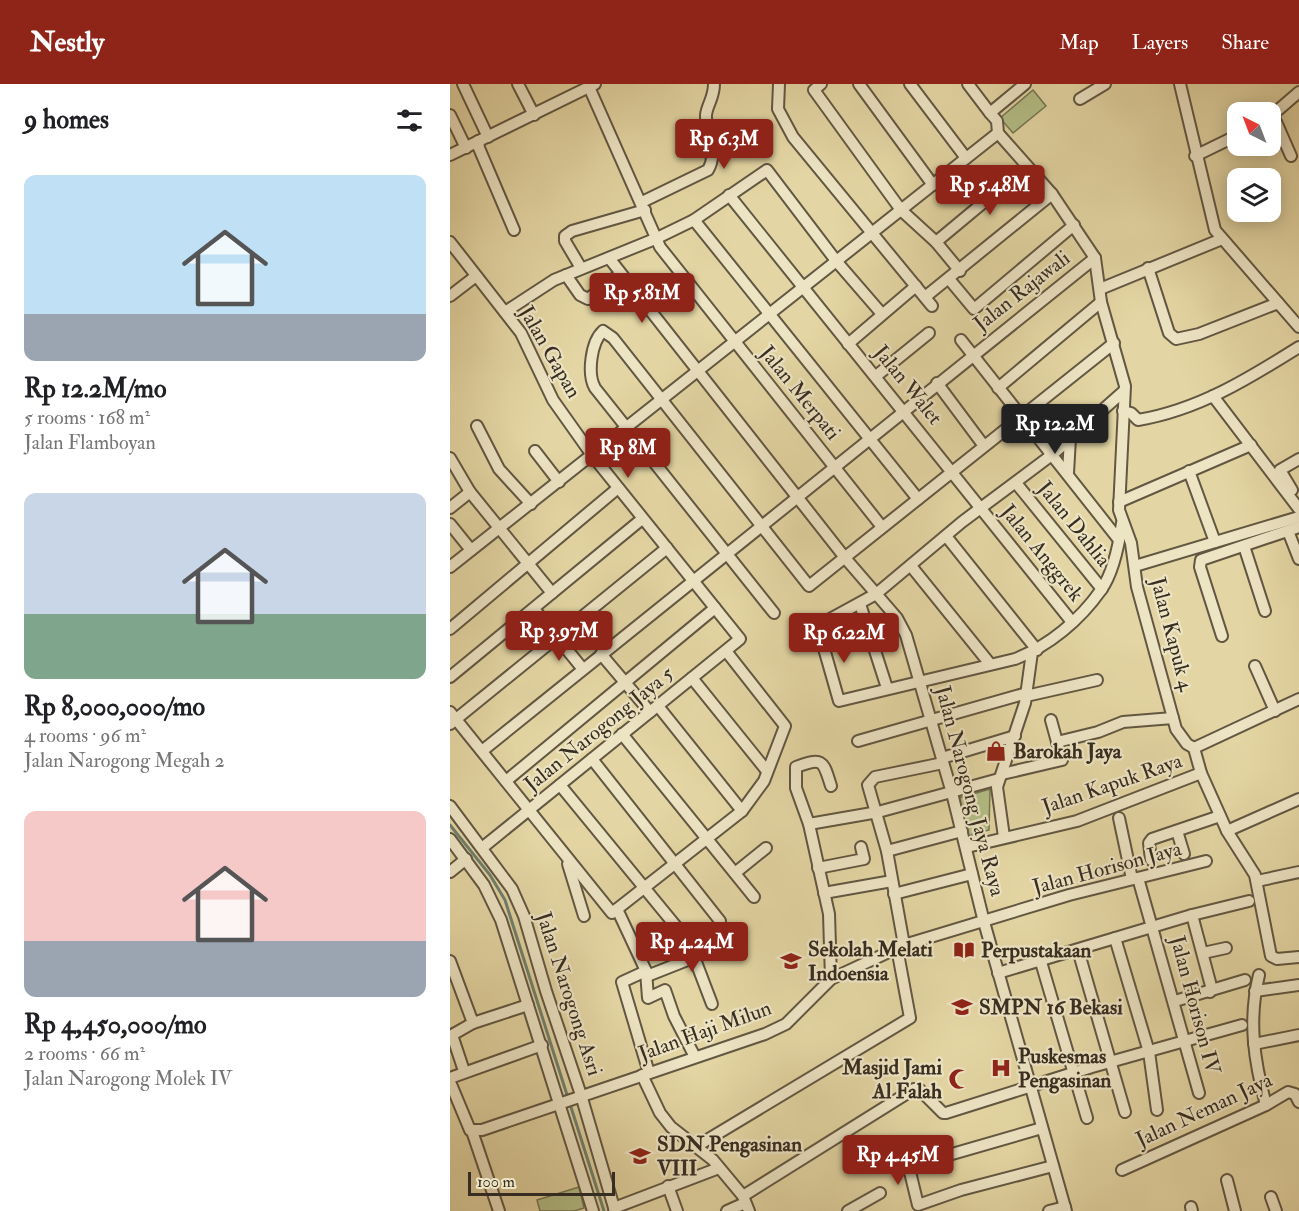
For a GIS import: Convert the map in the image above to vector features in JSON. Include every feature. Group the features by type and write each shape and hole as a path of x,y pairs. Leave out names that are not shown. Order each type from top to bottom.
{"street":[{"path":"463,84 483,139 479,148 514,230"},
{"path":"518,84 534,115"},
{"path":"581,268 565,241 566,236 572,231 644,206 708,170 714,154 706,126 706,112 713,99 714,84"},
{"path":"778,84 778,108 793,137 871,234 929,301 949,279 1052,194"},
{"path":"859,84 933,185"},
{"path":"910,84 966,158"},
{"path":"968,84 997,122 998,133 1052,194 1095,258 1101,302 1122,371 1124,391 1119,502 1122,523 1119,540 1102,589 1072,622 1035,651 839,701 819,631 823,623 876,594 981,508 1053,453 1124,391"},
{"path":"990,113 1025,84"},
{"path":"1080,99 1105,84"},
{"path":"1180,84 1211,222 1222,239 1299,327"},
{"path":"450,155 592,86"},
{"name":"Jalan Merpati","path":"592,86 644,206 655,239 734,344 882,527"},
{"path":"818,87 901,210 936,242 960,271"},
{"path":"1281,107 1299,92"},
{"path":"450,115 466,147"},
{"path":"450,567 998,133"},
{"path":"1281,136 1291,156"},
{"path":"1196,156 1227,140"},
{"path":"936,242 1026,167"},
{"path":"505,312 566,274 655,239 694,219 767,170 837,262 882,314"},
{"name":"Jalan Walet","path":"729,195 981,508"},
{"path":"694,219 918,499"},
{"path":"949,279 974,309 1074,225"},
{"path":"1100,289 1222,239"},
{"name":"Jalan Gapan","path":"450,243 525,341 553,400 592,455 740,639"},
{"name":"Jalan Narogong Jaya Raya","path":"609,258 902,627 921,680 967,847 984,922 1065,1209"},
{"name":"Jalan Rajawali","path":"482,751 582,668 764,527 903,410 1095,258"},
{"path":"1148,268 1169,333 1176,339 1199,334 1278,303"},
{"path":"566,274 580,295 588,299 620,274"},
{"path":"450,296 476,276"},
{"path":"848,344 916,286"},
{"path":"998,388 1101,302"},
{"path":"774,614 591,382 594,345 599,335 607,332 809,586 846,559 882,527 1113,343"},
{"path":"876,376 929,333"},
{"path":"961,340 1053,453 1119,540"},
{"path":"1123,411 1131,413 1138,420 1185,409 1213,396 1299,346"},
{"path":"938,383 984,446"},
{"path":"1213,396 1299,509"},
{"path":"477,426 499,470 531,504"},
{"path":"1068,473 1070,438"},
{"path":"1119,502 1251,445"},
{"path":"535,451 559,482"},
{"path":"450,458 470,492 501,527 552,593"},
{"path":"1299,459 1280,470 1299,501"},
{"path":"1189,471 1215,542"},
{"name":"Jalan Dahlia","path":"1016,483 1102,589"},
{"path":"450,629 618,488"},
{"path":"450,508 470,492"},
{"name":"Jalan Anggrek","path":"981,508 1072,622"},
{"path":"1135,566 1299,516"},
{"path":"450,677 642,519"},
{"name":"Jalan Kapuk 4","path":"1122,523 1131,543 1137,587 1176,729 1187,744 1194,748"},
{"path":"450,524 471,550"},
{"path":"1222,636 1199,564 1203,558 1294,529 1299,559"},
{"path":"946,536 1035,651 1016,736 998,787 1004,837"},
{"path":"1244,546 1265,611"},
{"path":"667,548 452,718 482,751 612,913 708,840 742,811 764,781 785,726 726,651"},
{"path":"911,566 990,664"},
{"path":"861,603 887,688"},
{"path":"506,781 715,608"},
{"path":"534,609 582,668"},
{"name":"Jalan Narogong Jaya 5","path":"482,848 740,639"},
{"path":"601,654 625,683 654,709 742,811"},
{"path":"1255,666 1275,711"},
{"path":"692,678 767,771"},
{"path":"858,741 1026,695 1097,680"},
{"name":"Jalan Kapuk Raya","path":"967,847 1077,820 1201,773 1194,748 1299,699"},
{"path":"1057,742 1098,732 1124,722 1173,718"},
{"path":"809,824 878,812 952,793 1001,776 1062,760 1051,720"},
{"path":"622,734 754,897"},
{"path":"697,1146 910,1018 887,850 878,812 868,785 875,777 942,760 1016,736"},
{"path":"592,759 720,921"},
{"path":"831,786 825,765 821,762 815,760 796,767 796,788 809,824 829,914 831,979"},
{"path":"1201,773 1227,831 1257,881 1271,956 1277,959 1299,957"},
{"path":"560,785 685,937 712,1004"},
{"path":"1227,831 1299,799"},
{"name":"Jalan Narogong Asri","path":"450,806 512,889 524,916 546,991 591,1210"},
{"path":"1151,860 1150,841 1220,816"},
{"name":"Jalan Horison IV","path":"1119,818 1135,879 1154,927 1199,1093"},
{"path":"887,850 962,831"},
{"path":"1177,831 1184,854"},
{"name":"Jalan Narogong Asri","path":"450,839 484,885 501,920 542,1045 570,1099 614,1210"},
{"path":"735,873 766,848"},
{"path":"819,868 864,859 861,848"},
{"path":"566,858 584,916"},
{"path":"450,872 466,859"},
{"name":"Jalan Horison Jaya","path":"984,922 1069,896 1206,861"},
{"path":"1257,881 1299,872"},
{"path":"894,894 972,874"},
{"path":"824,893 892,881"},
{"path":"998,973 1192,915 1249,901"},
{"path":"617,909 646,974 648,998 665,990 674,1016 695,1058"},
{"path":"1192,915 1203,953 1210,992"},
{"name":"Jalan Haji Milun","path":"472,1131 482,1130 765,1034 786,1024 831,979 901,947 984,922"},
{"path":"1115,938 1149,1052 1156,1110"},
{"path":"728,944 622,982 645,1074 660,1113 671,1128 697,1146 719,1168 746,1203"},
{"path":"1203,953 1226,948"},
{"path":"1078,950 1125,1112"},
{"path":"450,961 453,978 473,1023"},
{"path":"1041,962 1087,1118"},
{"path":"1259,975 1252,1022 1255,1058 1266,1105"},
{"path":"1174,1001 1245,980"},
{"path":"1255,991 1299,985"},
{"path":"464,1071 451,1034 473,1023 528,1005"},
{"path":"727,1211 746,1203 914,1089 923,1093 943,1113 1242,1024"},
{"path":"1254,1044 1299,1035"},
{"path":"499,1211 472,1131 468,1127 450,1080 464,1071 542,1045"},
{"name":"Jalan Neman Jaya","path":"1122,1170 1266,1105 1288,1092 1295,1094 1299,1102"},
{"path":"1042,1128 911,1168 918,1205 962,1190 1053,1166"},
{"path":"614,1210 668,1186 719,1168"},
{"path":"1227,1180 1235,1211"},
{"path":"668,1186 677,1211"},
{"path":"848,1211 880,1193"},
{"path":"1271,1197 1276,1211"},
{"path":"1049,1211 1065,1209"}],"green space":[{"path":"1033,90 1046,106 1013,133 1000,118"},
{"path":"990,789 989,830 968,836 959,798"},
{"path":"579,1187 584,1208 574,1211 540,1211 537,1200"}],"waterway":[{"path":"450,825 490,875 505,900 568,1098"},
{"path":"570,1104 604,1211"}],"place":[{"name":"Barokah Jaya","path":"996,751"},
{"name":"Perpustakaan","path":"964,950"},
{"name":"Sekolah Melati Indoensia","path":"791,961"},
{"name":"SMPN 16 Bekasi","path":"962,1007"},
{"name":"Puskesmas Pengasinan","path":"1001,1068"},
{"name":"Masjid Jami Al Falah","path":"959,1079"},
{"name":"SDN Pengasinan VIII","path":"640,1156"}]}
